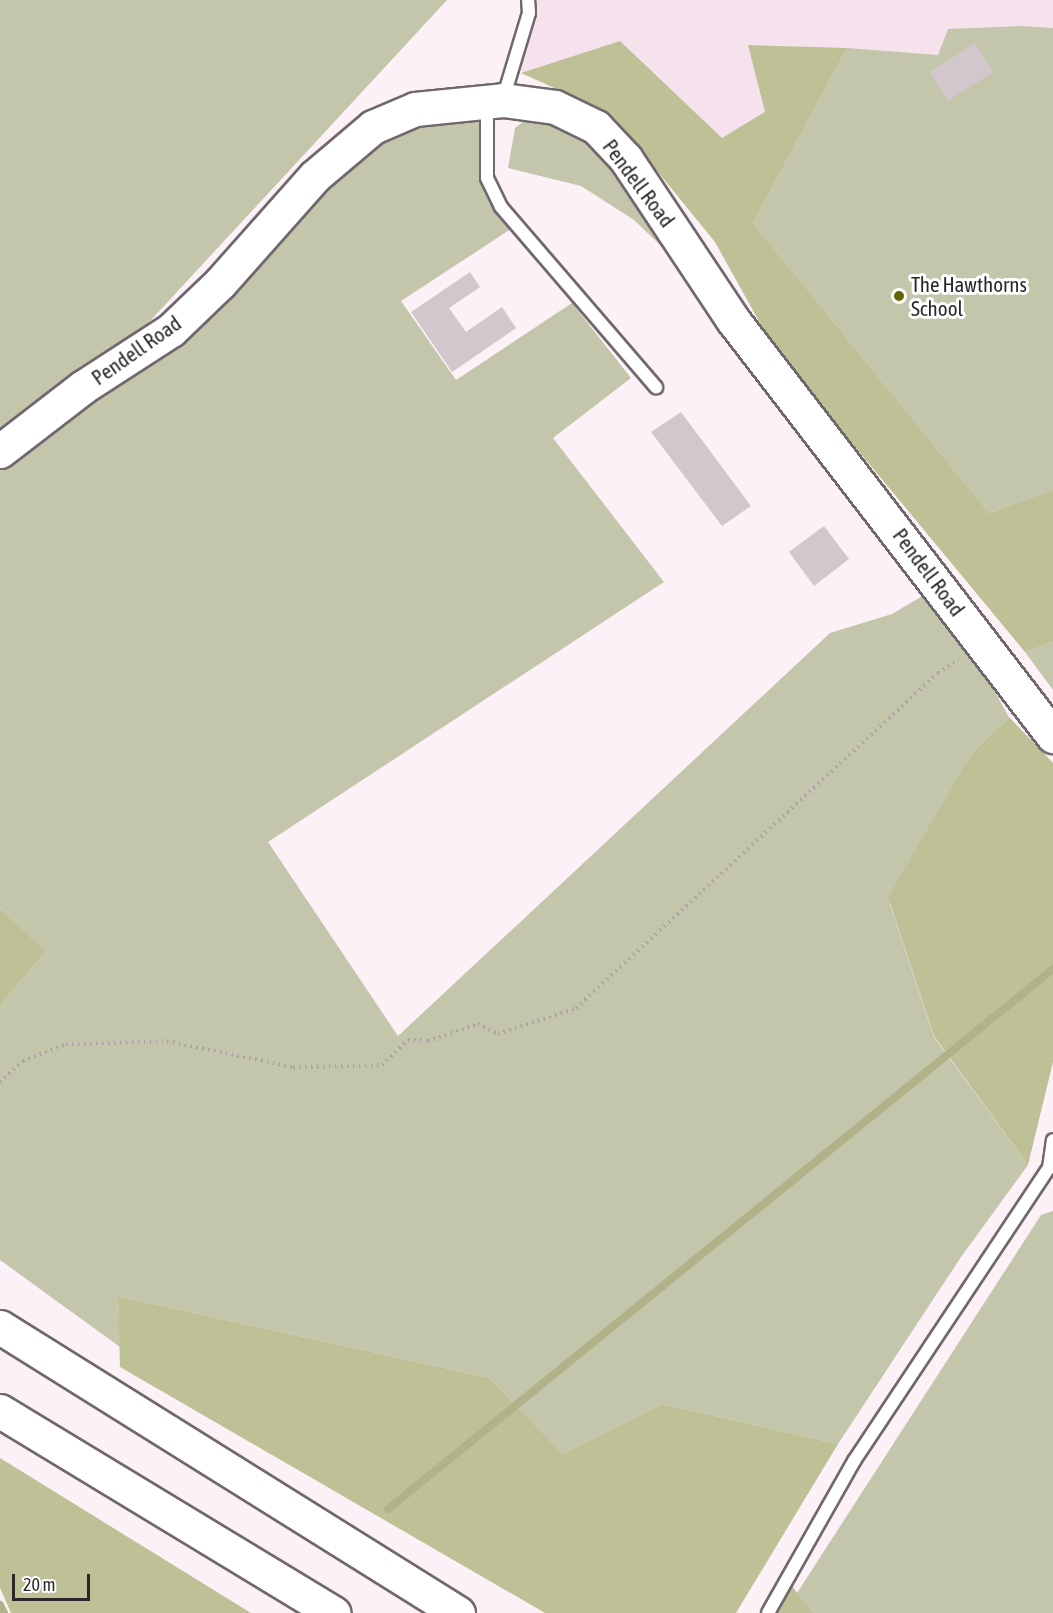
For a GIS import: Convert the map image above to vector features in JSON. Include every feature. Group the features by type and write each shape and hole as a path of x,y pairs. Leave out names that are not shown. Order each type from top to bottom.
{"main road":[{"name":"Pendell Road","path":"0,451 83,387 171,330 220,283 346,147 373,127 415,109 495,101 555,107 596,127 626,159 733,320 1053,736"},
{"path":"0,1327 458,1613"},
{"path":"0,1411 334,1613"}],"lane":[{"path":"528,0 530,13 495,101 487,178 501,207 657,387"},
{"path":"768,1613 854,1461 1051,1169 1053,1140"}],"path":[{"path":"0,1082 23,1061 66,1044 167,1041 293,1067 382,1065 408,1040 428,1041 478,1024 498,1034 576,1008 938,673"}],"shaded area":[{"name":"The Hawthorns School","path":"530,0 1053,0 1053,642 1025,652 775,350 715,242 610,113 521,73"}],"green space":[{"path":"0,0 447,0 127,346 0,437"},
{"path":"1023,26 1053,28 1053,490 989,513 753,223 847,48 938,55 948,29"},
{"path":"620,41 722,138 765,112 748,45 847,48 753,223 989,513 1053,490 1053,642 1025,652 775,350 715,242 610,113 521,73"},
{"path":"487,115 487,178 517,225 401,301 456,380 572,303 631,378 553,438 664,582 268,842 398,1036 830,633 892,614 936,588 1009,717 972,753 890,904 934,1037 1028,1165 961,1257 838,1444 663,1404 563,1454 490,1378 118,1296 120,1347 0,1260 0,1006 46,951 0,908 0,462 152,362 294,224 368,144 425,117"},
{"path":"528,118 578,135 627,179 683,267 634,220 581,186 508,168 515,128"},
{"path":"1053,642 1053,690 1025,652"},
{"path":"1009,717 1053,763 1053,1062 1028,1165 934,1036 888,897 972,753"},
{"path":"0,908 46,951 0,1006"},
{"path":"1053,1211 1053,1613 814,1613 797,1593 1041,1215"},
{"path":"118,1296 490,1378 563,1454 663,1404 838,1444 736,1613 545,1613 120,1367"},
{"path":"0,1458 251,1613 11,1613 0,1588"},
{"path":"785,1578 814,1613 768,1613"}],"building":[{"path":"975,43 993,72 948,101 930,72"},
{"path":"470,272 480,287 449,308 466,332 502,307 516,328 452,372 411,312"},
{"path":"681,412 751,506 722,526 651,432"},
{"path":"824,526 849,559 814,586 789,552"}],"waterway":[{"path":"388,1509 1053,969"},
{"path":"0,1605 4,1613"}],"place":[{"name":"The Hawthorns School","path":"899,296"}]}
